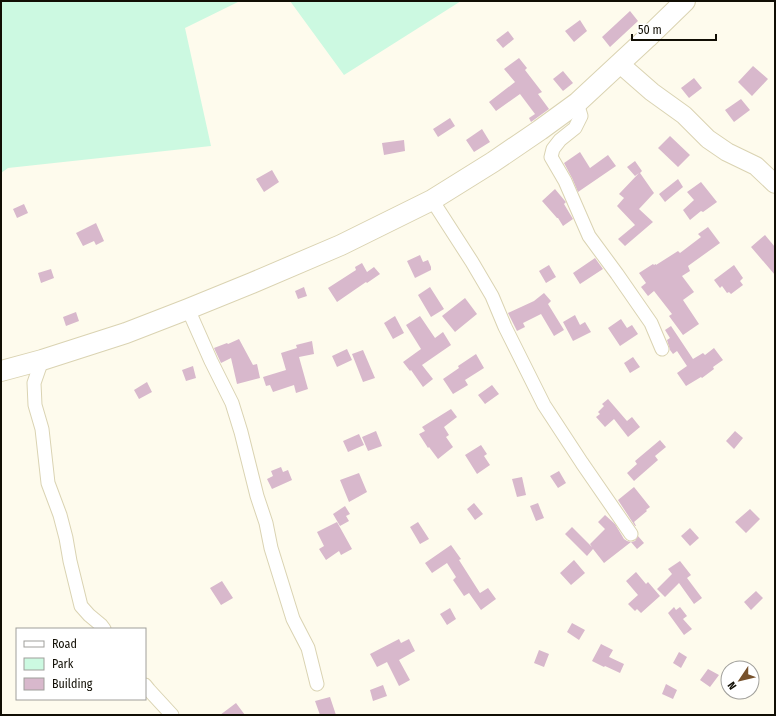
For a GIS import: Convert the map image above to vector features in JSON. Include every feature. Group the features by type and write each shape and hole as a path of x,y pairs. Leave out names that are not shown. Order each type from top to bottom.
{"main road":[{"path":"1,371 42,360 126,333 188,309 341,245 432,200 494,162 577,103 685,1"}],"street":[{"path":"620,64 652,92 684,115 708,139 727,152 756,166 775,184"},
{"path":"577,103 580,116 575,128 560,140 553,148 551,157 565,181 589,236 651,323 662,349"},
{"path":"432,200 492,296 505,327 544,405 631,534"},
{"path":"188,309 211,361 232,403 257,496 266,523 271,548 293,619 308,648 316,684"},
{"path":"42,360 34,383 36,405 42,429 48,483 60,515 81,606 103,628"},
{"path":"146,686 172,715"}],"green space":[{"path":"1,1 240,1 185,28 211,146 8,168 1,173"},
{"path":"290,1 461,1 344,75"}],"building":[{"path":"630,11 638,21 610,47 602,37"},
{"path":"580,20 587,31 574,42 565,31"},
{"path":"508,31 514,39 503,48 496,40"},
{"path":"519,58 527,68 525,70 542,92 538,94 549,109 531,122 529,118 535,114 520,94 496,111 489,102 515,82 504,69"},
{"path":"753,66 768,79 752,96 738,82"},
{"path":"563,71 573,83 563,91 553,79"},
{"path":"694,78 702,88 689,98 681,88"},
{"path":"741,99 750,110 734,122 725,110"},
{"path":"450,118 455,126 438,137 433,129"},
{"path":"482,129 490,142 474,152 466,140"},
{"path":"670,136 690,155 678,167 658,148"},
{"path":"404,140 405,151 384,155 382,143"},
{"path":"580,152 590,168 608,155 616,166 578,192 564,163"},
{"path":"635,161 642,171 640,173 654,193 639,209 653,222 625,246 618,239 635,225 617,206 624,198 619,194 639,173 635,176 627,167"},
{"path":"272,170 279,182 264,192 256,179"},
{"path":"678,179 683,187 665,202 659,194"},
{"path":"701,182 717,202 703,212 701,211 690,220 683,210 694,200 687,192"},
{"path":"555,189 566,202 564,204 573,219 563,226 558,218 542,201"},
{"path":"24,204 28,213 17,218 13,209"},
{"path":"96,223 104,241 96,245 94,241 83,246 76,233"},
{"path":"708,227 720,243 688,266 690,271 682,276 694,292 683,300 699,324 683,335 669,316 672,314 654,291 648,296 641,287 646,283 639,273 653,264 656,265 678,251 680,253 701,237 698,234"},
{"path":"765,235 775,247 775,275 751,247"},
{"path":"420,255 423,262 428,260 431,270 415,278 407,261"},
{"path":"595,258 603,269 580,284 573,273"},
{"path":"362,263 367,272 374,267 380,274 337,302 328,288 356,270 355,267"},
{"path":"549,265 556,277 546,283 539,271"},
{"path":"734,265 743,278 740,281 743,285 731,294 729,292 727,293 722,286 720,288 714,280"},
{"path":"51,269 54,278 41,283 38,273"},
{"path":"304,287 307,296 298,299 295,291"},
{"path":"430,287 444,309 431,317 418,295"},
{"path":"544,293 551,301 548,304 564,330 554,336 541,314 523,323 525,327 517,331 508,313 534,301"},
{"path":"465,298 477,314 455,332 442,316"},
{"path":"76,312 79,321 66,326 63,317"},
{"path":"575,315 580,325 585,322 591,332 573,341 563,322"},
{"path":"395,316 404,333 393,339 384,323"},
{"path":"420,316 435,338 443,332 451,345 422,365 433,379 423,387 411,370 410,371 403,362 421,349 406,325"},
{"path":"621,319 627,328 632,325 638,334 620,346 608,328"},
{"path":"671,326 693,359 703,353 705,355 714,348 723,360 702,378 701,377 686,386 677,373 687,366 677,351 673,354 667,340 670,338 665,330"},
{"path":"239,339 253,365 257,364 260,378 237,384 231,358 221,363 214,348"},
{"path":"312,341 314,354 299,357 308,389 296,393 294,385 273,392 270,385 266,386 263,377 286,370 281,353 297,348 296,345"},
{"path":"347,349 352,360 337,367 332,356"},
{"path":"363,350 375,378 363,382 352,354"},
{"path":"476,354 484,368 465,380 468,385 453,394 443,379 459,368 458,366"},
{"path":"633,357 640,367 630,373 624,363"},
{"path":"193,366 196,378 186,381 182,370"},
{"path":"147,382 152,392 139,399 134,390"},
{"path":"492,385 499,394 485,404 478,395"},
{"path":"608,399 627,421 632,417 640,427 628,437 614,419 605,427 596,417 600,414 598,412 604,406 602,404"},
{"path":"451,409 457,417 444,427 449,435 446,437 453,447 438,459 429,447 428,448 419,434 425,431 422,427"},
{"path":"376,431 382,446 368,451 362,437"},
{"path":"735,431 743,438 734,449 726,441"},
{"path":"359,434 364,445 348,452 343,441"},
{"path":"660,440 666,447 655,456 658,460 634,481 627,473 637,464 635,461"},
{"path":"481,445 487,454 484,456 490,465 477,474 465,455"},
{"path":"281,467 283,472 288,470 292,480 272,489 267,479 273,476 271,471"},
{"path":"559,471 566,483 558,488 550,476"},
{"path":"359,473 367,492 349,502 340,480"},
{"path":"522,477 526,495 517,497 512,479"},
{"path":"634,487 650,507 634,522 636,526 618,500"},
{"path":"474,503 483,514 475,520 467,509"},
{"path":"538,503 544,518 536,521 530,506"},
{"path":"345,506 350,514 346,516 349,521 340,526 333,514"},
{"path":"750,509 760,519 746,533 735,522"},
{"path":"605,515 615,524 624,539 631,542 604,563 593,549 587,556 565,534 572,527 592,547 590,544 605,529 598,522"},
{"path":"337,522 352,549 341,555 339,551 326,560 319,549 324,546 317,532"},
{"path":"418,522 429,539 420,544 410,527"},
{"path":"690,528 699,538 690,546 681,536"},
{"path":"638,536 644,543 637,549 631,542 635,541"},
{"path":"451,545 461,559 459,560 480,593 488,588 496,599 481,610 469,593 464,596 453,580 456,577 447,563 432,573 425,563"},
{"path":"574,560 585,573 571,585 560,573"},
{"path":"680,561 691,575 687,578 702,598 694,604 679,583 665,597 657,589 672,574 668,569"},
{"path":"636,572 646,584 648,582 660,596 641,613 637,609 635,611 628,604 638,595 626,581"},
{"path":"222,581 233,598 221,605 210,588"},
{"path":"756,591 763,598 751,610 744,602"},
{"path":"674,607 676,610 680,607 687,616 683,619 692,629 684,635 668,613"},
{"path":"450,608 456,619 447,625 440,614"},
{"path":"572,623 585,630 579,640 567,632"},
{"path":"399,639 401,643 409,639 415,651 399,660 410,680 399,686 387,662 377,667 370,654"},
{"path":"601,644 613,650 609,657 624,664 620,673 592,661"},
{"path":"539,650 549,654 544,667 534,663"},
{"path":"679,652 687,657 681,668 673,663"},
{"path":"708,669 719,675 710,687 700,680"},
{"path":"666,684 677,690 673,699 662,694"},
{"path":"383,685 387,696 373,701 370,690"},
{"path":"330,697 336,715 320,715 315,701"},
{"path":"236,703 245,715 220,715"}]}
